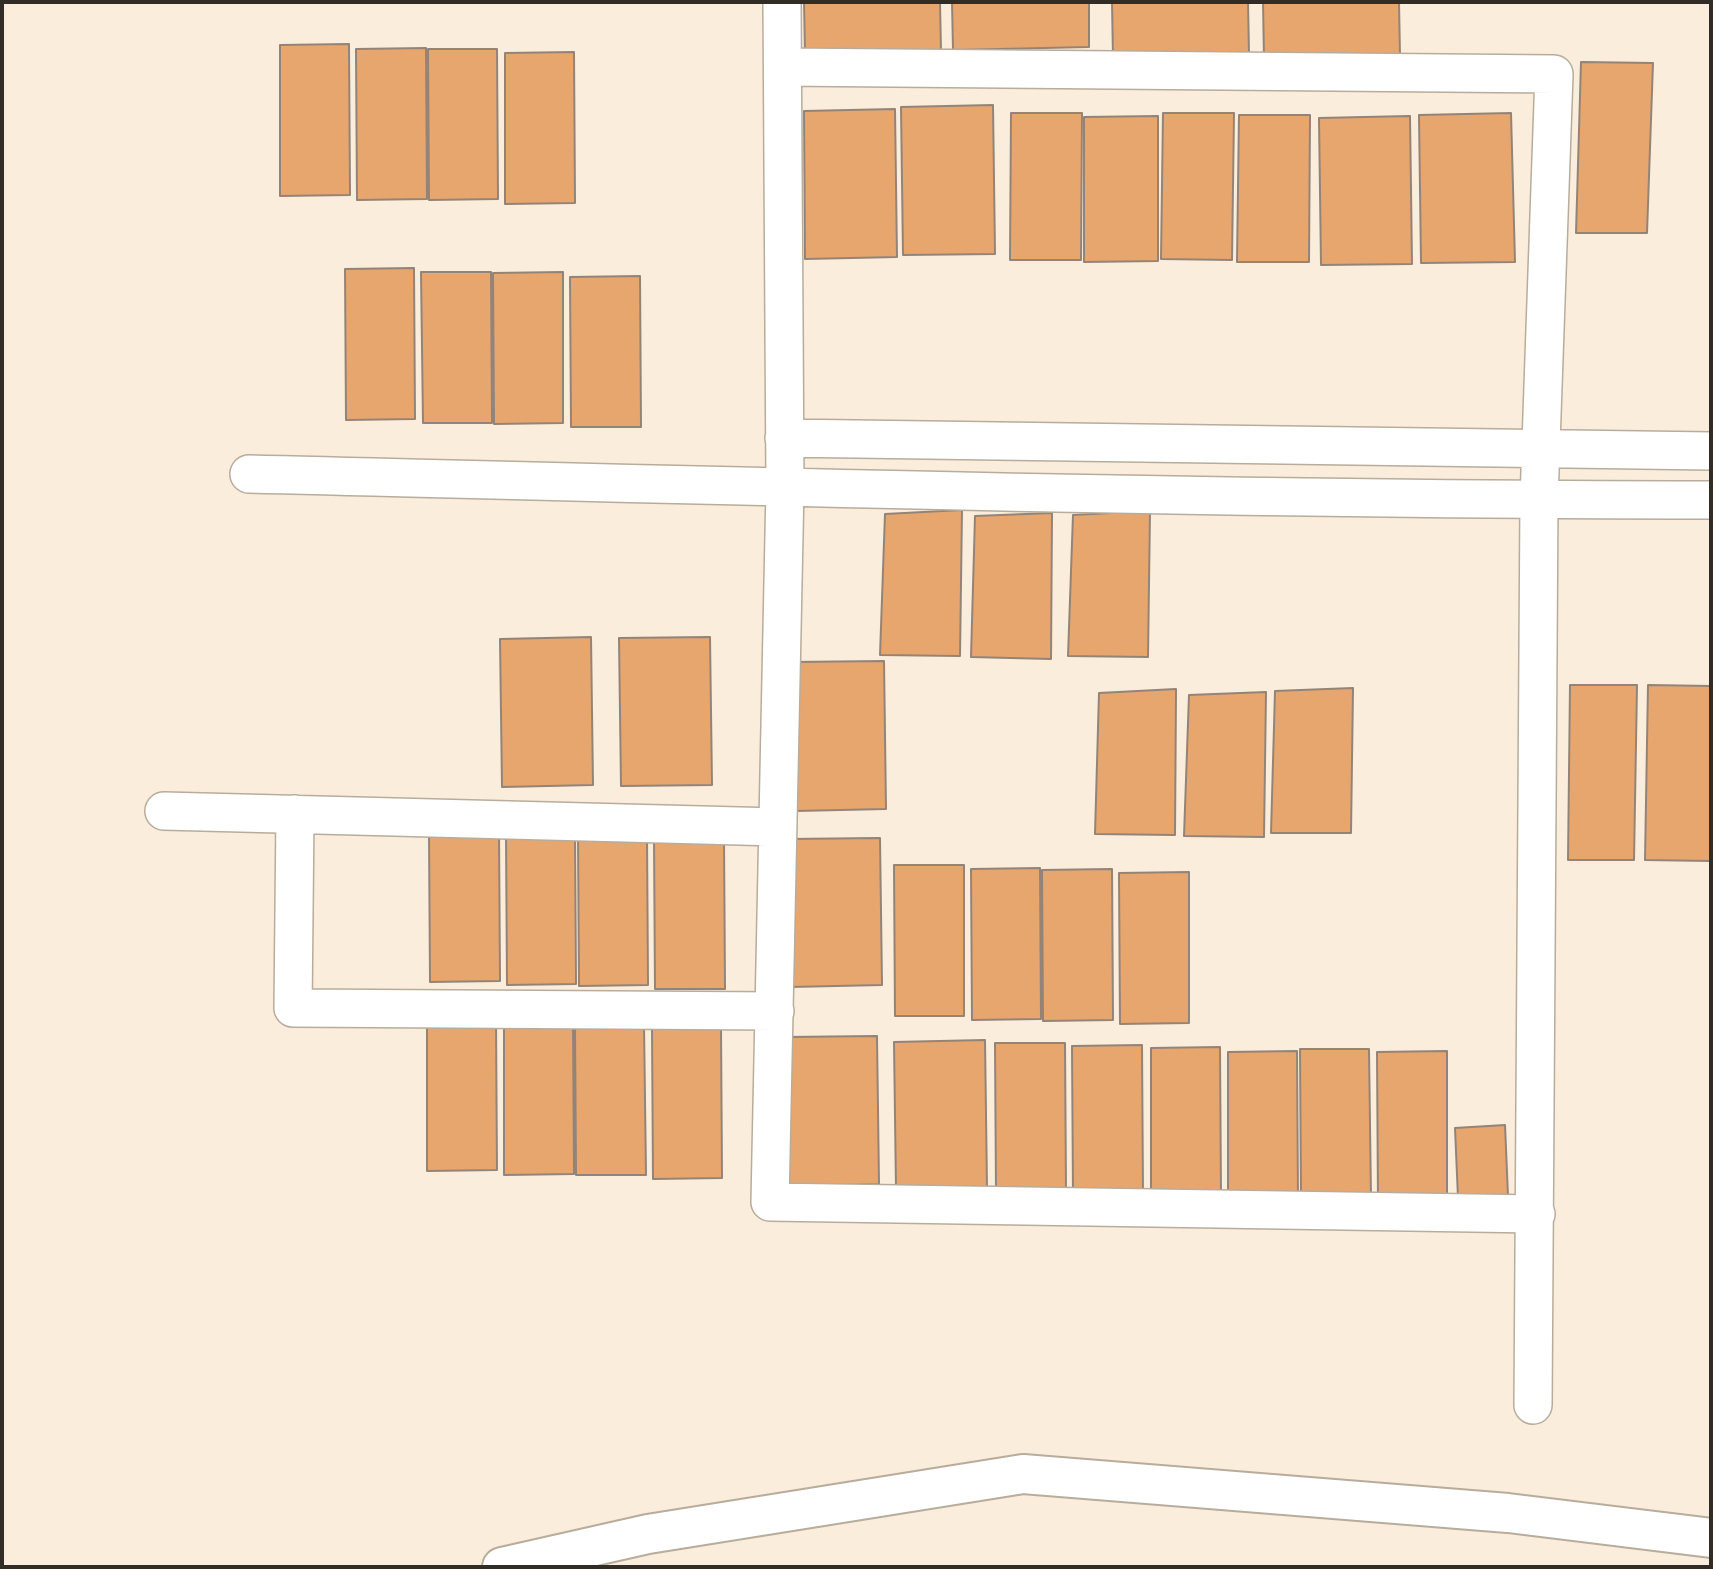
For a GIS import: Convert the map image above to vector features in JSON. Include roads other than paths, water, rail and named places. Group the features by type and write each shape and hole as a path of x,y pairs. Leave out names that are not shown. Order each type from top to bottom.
{"street":[{"path":"782,2 785,487 771,1202 1536,1214"},
{"path":"783,67 1554,74 1539,500 1533,1405"},
{"path":"785,438 1711,451"},
{"path":"248,474 785,487 1539,500 1711,500"},
{"path":"164,811 778,827"},
{"path":"295,814 293,1008 775,1010"},
{"path":"502,1567 649,1534 1023,1474 1508,1513 1711,1538"}]}
